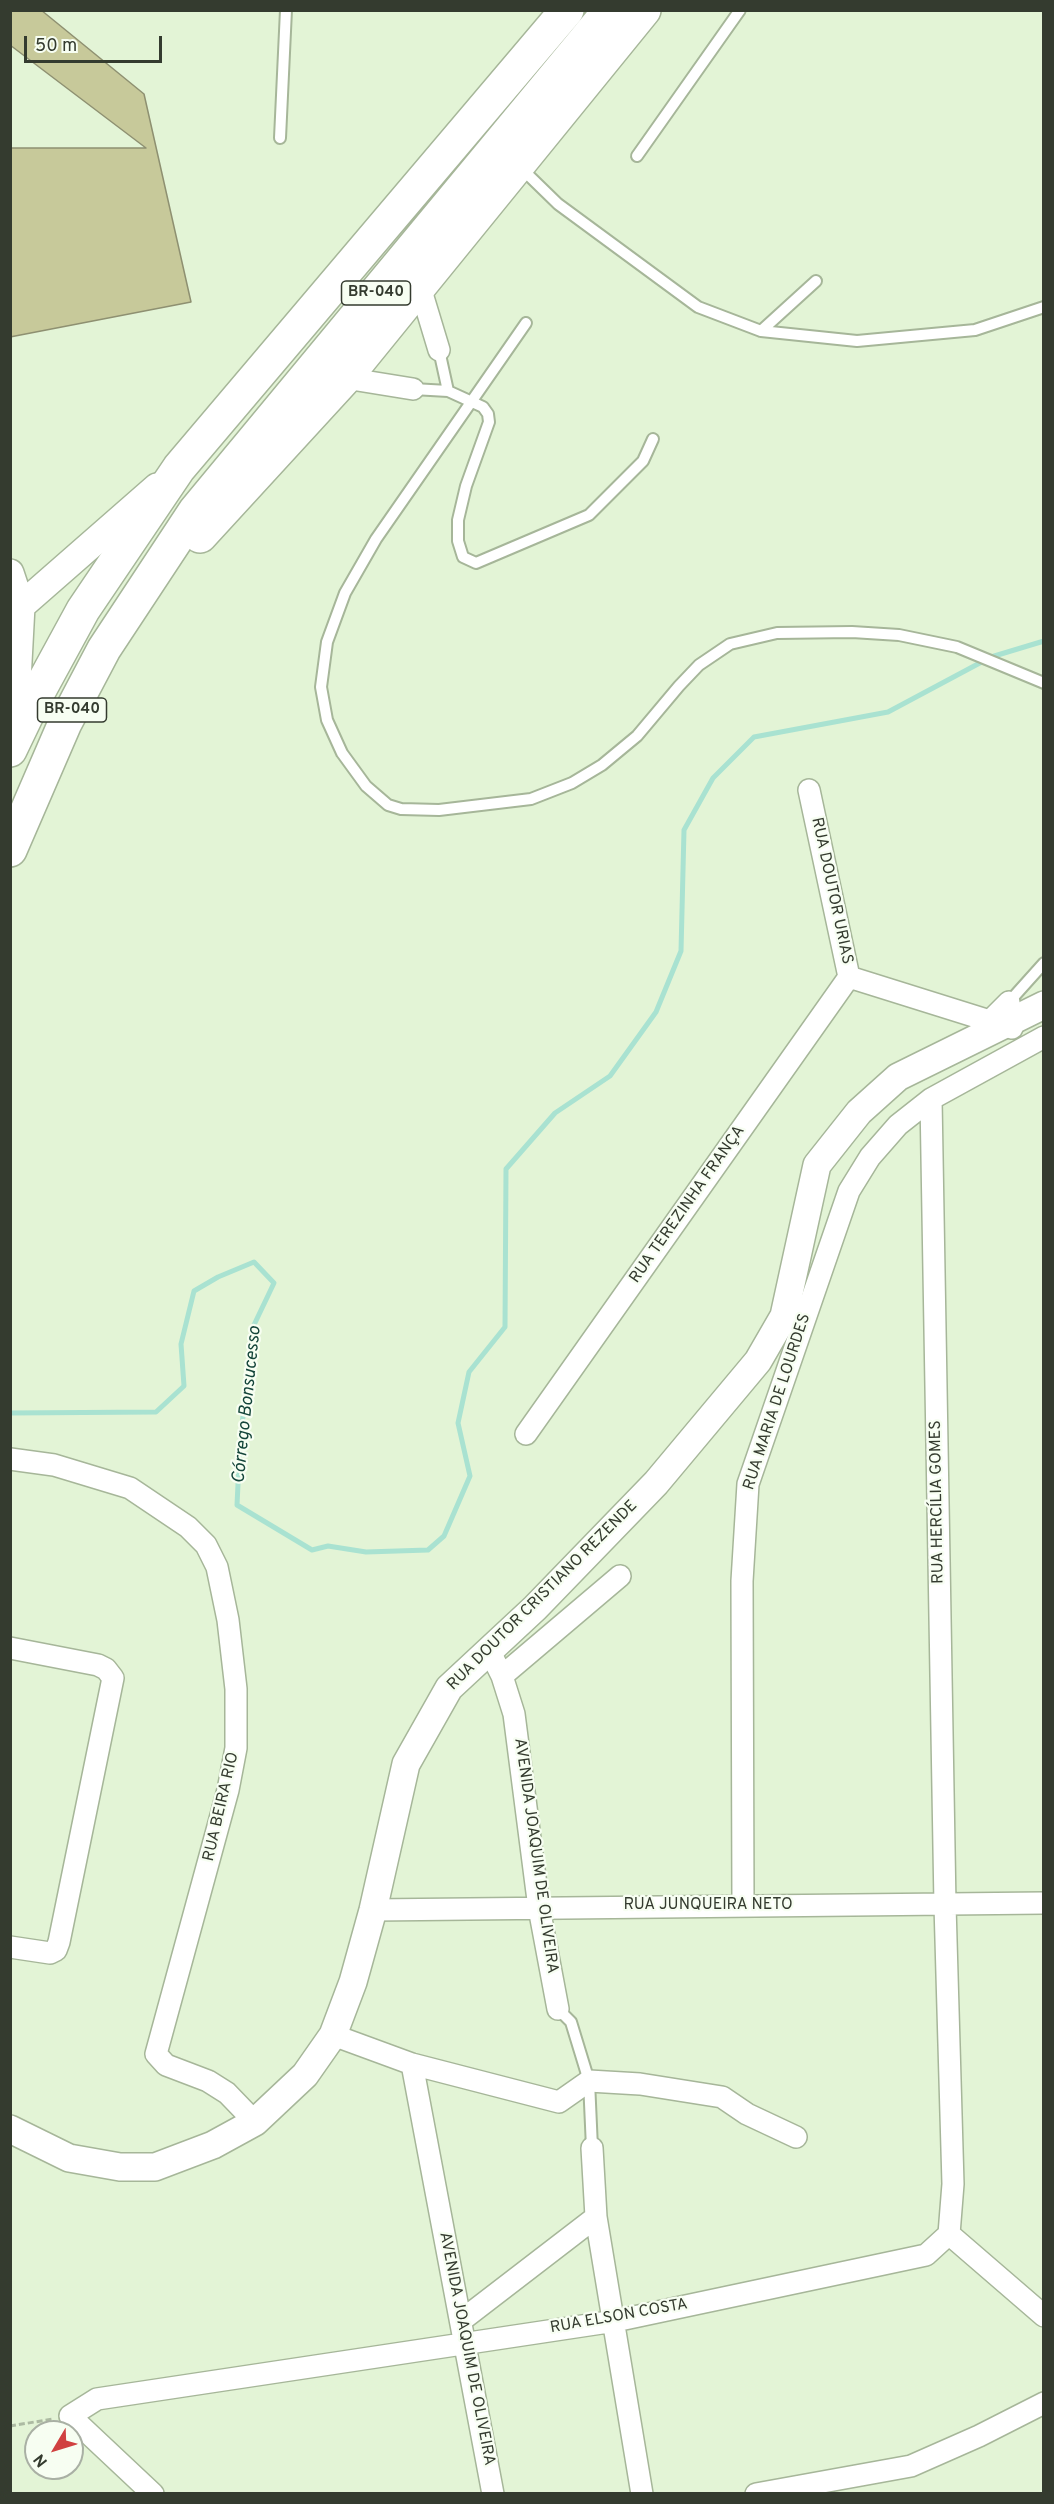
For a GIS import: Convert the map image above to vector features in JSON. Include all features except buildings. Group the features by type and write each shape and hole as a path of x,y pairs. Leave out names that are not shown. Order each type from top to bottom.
{"highway":[{"name":"BR-040","path":"12,746 83,610 179,468 567,10"},
{"name":"BR-040","path":"10,850 65,723 104,649 195,511 610,10"},
{"path":"150,581 209,527 345,378 644,10"}],"street":[{"path":"420,287 439,350"},
{"path":"345,378 413,389"},
{"path":"21,606 179,468"},
{"path":"10,573 21,606 12,746"},
{"name":"RUA DOUTOR URIAS","path":"809,790 849,976 1000,1016 1043,1038"},
{"name":"RUA TEREZINHA FRANÇA","path":"526,1434 849,976"},
{"name":"RUA DOUTOR CRISTIANO REZENDE","path":"10,2129 69,2158 120,2167 155,2167 213,2145 255,2122 305,2075 333,2035 353,1982 373,1910 406,1764 449,1688 535,1608 656,1483 758,1361 784,1316 817,1165 858,1112 898,1077 1000,1016 1044,1005"},
{"name":"RUA MARIA DE LOURDES","path":"743,1906 742,1581 748,1484 849,1191 870,1156 898,1125 931,1099 1043,1038"},
{"name":"RUA HERCÍLIA GOMES","path":"931,1099 945,1905"},
{"name":"RUA BEIRA RIO","path":"10,1459 54,1465 130,1488 188,1527 206,1545 216,1567 228,1620 237,1689 236,1748 228,1790 156,2054 166,2065 208,2081 227,2093 255,2122"},
{"path":"502,1676 620,1576"},
{"path":"10,1648 98,1665 106,1669 113,1678 56,1950 50,1953 10,1947"},
{"name":"AVENIDA JOAQUIM DE OLIVEIRA","path":"489,1650 502,1676 514,1714 539,1908 558,2009"},
{"name":"RUA JUNQUEIRA NETO","path":"373,1910 1044,1903"},
{"path":"945,1905 953,2184 949,2234 1044,2316"},
{"path":"333,2035 412,2064 559,2102 590,2081 640,2084 722,2097 747,2114 796,2137"},
{"name":"AVENIDA JOAQUIM DE OLIVEIRA","path":"412,2064 493,2493"},
{"name":"AVENIDA JOAQUIM DE OLIVEIRA","path":"592,2148 596,2217 615,2320 642,2493"},
{"path":"462,2320 596,2217"},
{"name":"RUA ELSON COSTA","path":"70,2416 97,2398 615,2320 926,2255 949,2234"},
{"path":"756,2493 911,2466 979,2436 1044,2403"},
{"path":"70,2416 153,2493"}],"lane":[{"path":"280,138 286,10"},
{"path":"637,156 740,10"},
{"path":"518,166 558,204 698,306 761,331 857,341 975,330 1044,306"},
{"path":"761,331 816,281"},
{"path":"526,323 376,539 345,593 327,642 321,687 327,720 348,761 366,786 388,805 401,809 439,810 531,799 572,783 602,765 637,736 699,665 730,644 777,633 852,632 899,635 957,647 1044,683"},
{"path":"439,350 448,391"},
{"path":"413,389 448,391 471,400 483,407 489,422 466,486 458,520 458,541 463,557 476,563 589,515 643,461 653,439"},
{"path":"1000,1016 1044,963"},
{"name":"AVENIDA JOAQUIM DE OLIVEIRA","path":"558,2009 571,2022 590,2081 592,2148"}],"path":[{"path":"10,2426 70,2416"}],"waterway":[{"name":"Córrego Bonsucesso","path":"10,1413 156,1412 184,1386 181,1344 194,1291 218,1277 254,1262 274,1283 253,1327 240,1443 237,1505 312,1550 328,1546 366,1552 428,1550 444,1536 470,1476 458,1423 469,1372 505,1327 506,1169 555,1113 610,1076 656,1012 681,951 684,830 713,778 754,737 888,712 991,657 1044,641"}]}
